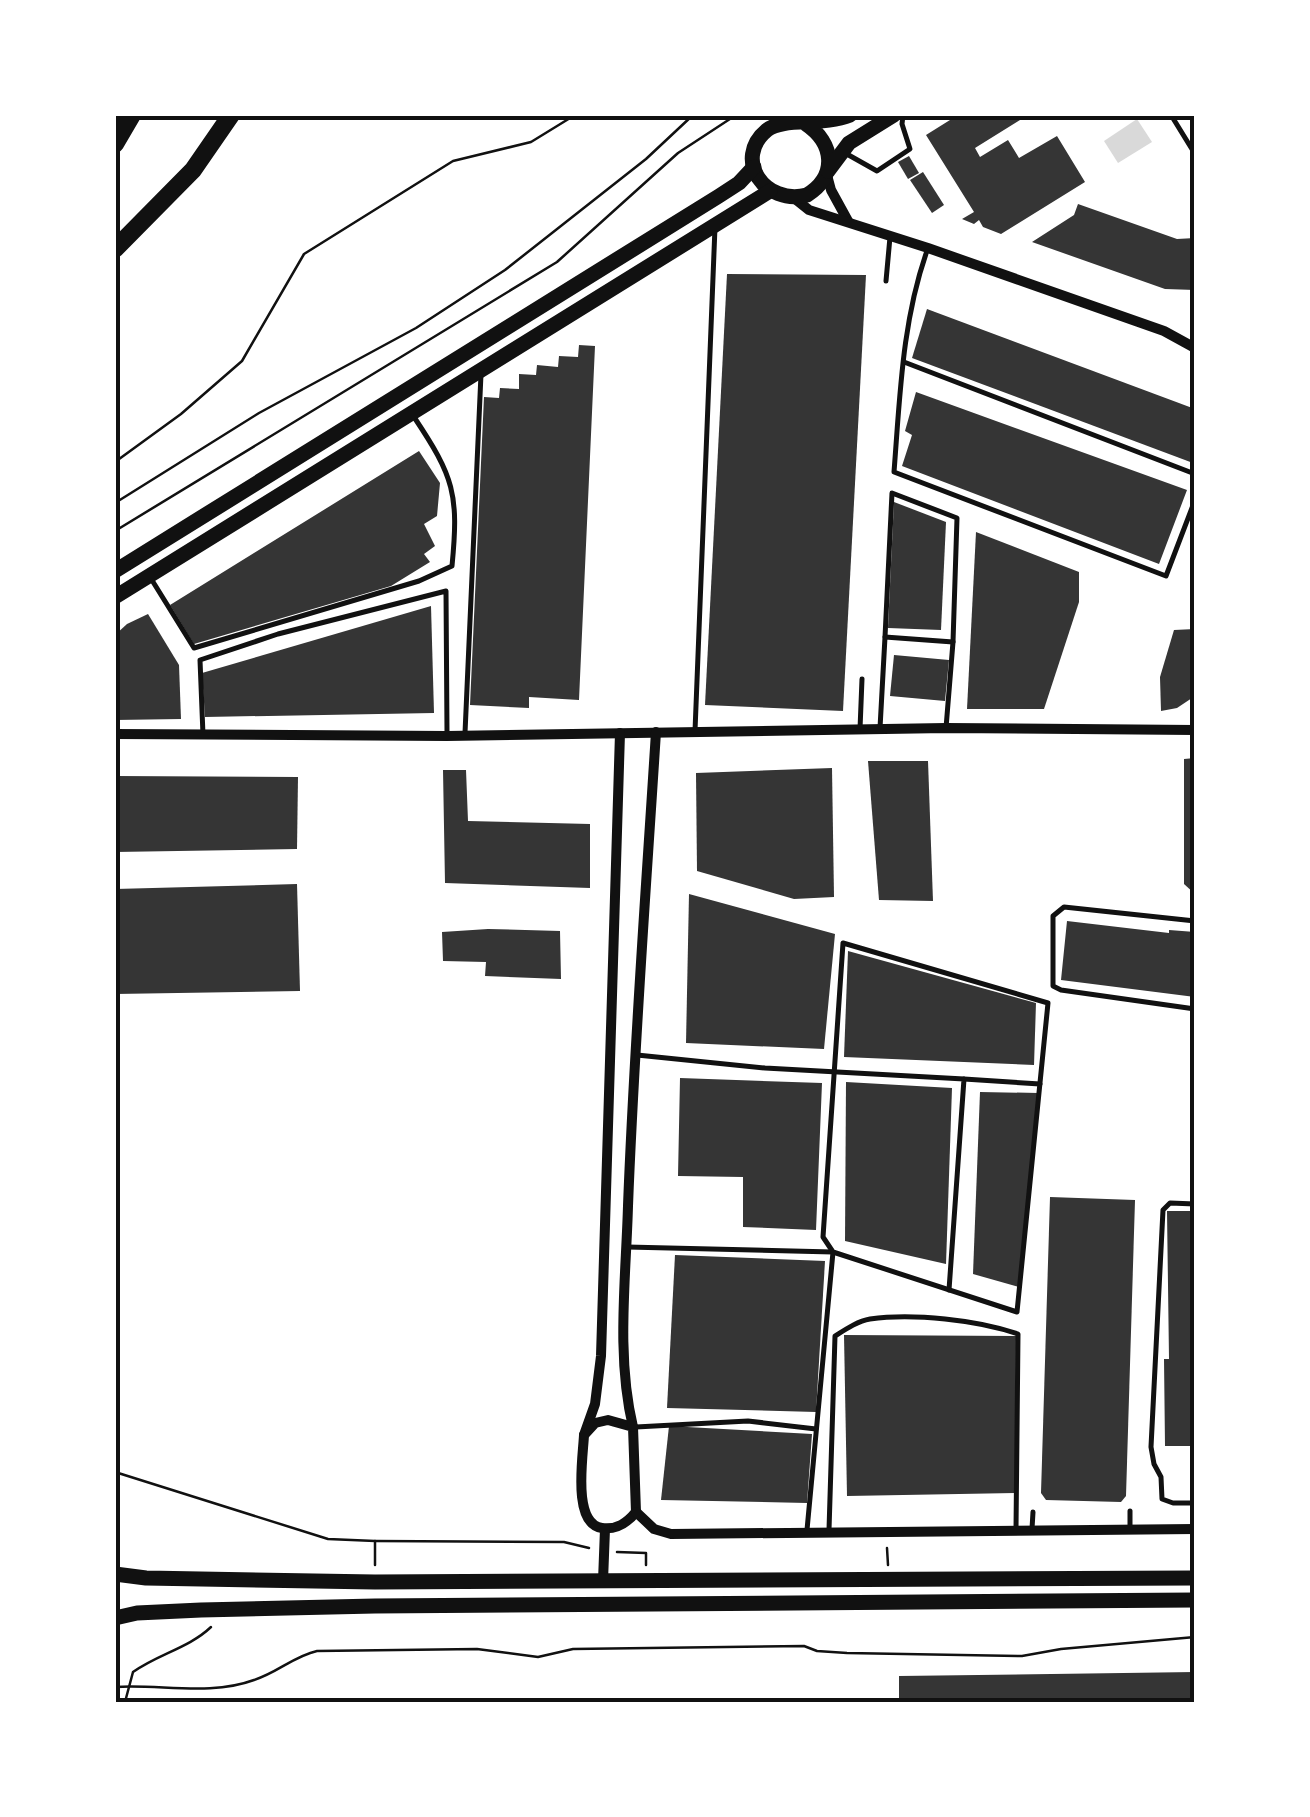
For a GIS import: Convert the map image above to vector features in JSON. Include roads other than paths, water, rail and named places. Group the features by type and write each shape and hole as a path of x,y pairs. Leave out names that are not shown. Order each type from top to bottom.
{"highway":[{"path":"115,144 132,115"},
{"path":"115,249 193,170 231,115"}],"main road":[{"path":"850,115 832,122 792,122 767,130 754,154 760,181 770,192 794,198 816,190 849,143 894,115"},
{"path":"806,124 826,144 830,157 827,173"},
{"path":"115,571 703,207 739,183 754,167"},
{"path":"115,597 770,192"},
{"path":"115,1574 146,1578 375,1582 1195,1578"},
{"path":"115,1618 137,1613 375,1606 1195,1600"}],"street":[{"path":"827,173 831,190 848,221"},
{"path":"794,198 809,210 1164,331 1195,348"},
{"path":"115,734 464,736 880,728 1195,730"},
{"path":"656,732 634,1055 627,1247 625,1386 633,1427 636,1512 654,1529 671,1534 1195,1529"},
{"path":"620,733 601,1356 595,1404 584,1435 582,1501 584,1515 594,1526 618,1527 636,1512"},
{"path":"611,1052 634,1055"},
{"path":"584,1435 595,1423 608,1420 633,1427"},
{"path":"603,1581 605,1528"}],"lane":[{"path":"842,151 878,171 910,148 903,115"},
{"path":"1170,115 1195,154"},
{"path":"695,732 715,224"},
{"path":"886,281 890,236"},
{"path":"928,248 913,289 902,362 894,472 1166,576 1195,500"},
{"path":"902,362 1195,474"},
{"path":"464,736 481,370"},
{"path":"148,574 194,648 402,586 452,566 456,522 450,478 411,413"},
{"path":"880,728 892,493 957,518 954,642 946,728"},
{"path":"202,734 200,660 278,634 446,591 447,736"},
{"path":"885,637 954,642"},
{"path":"860,729 862,679"},
{"path":"1195,921 1064,907 1053,916 1051,966 1053,986 1061,990 1195,1009"},
{"path":"627,1247 832,1252 1018,1312 1048,1002 844,943 823,1237 832,1252 807,1533"},
{"path":"634,1055 765,1068 1040,1084"},
{"path":"949,1290 964,1079"},
{"path":"1195,1204 1170,1204 1163,1210 1152,1447 1161,1477 1162,1499 1195,1502"},
{"path":"828,1533 836,1336 868,1319 914,1318 982,1324 1018,1334 1016,1532"},
{"path":"633,1427 748,1421 816,1428"},
{"path":"1130,1511 1130,1530"},
{"path":"1032,1532 1033,1512"}]}
